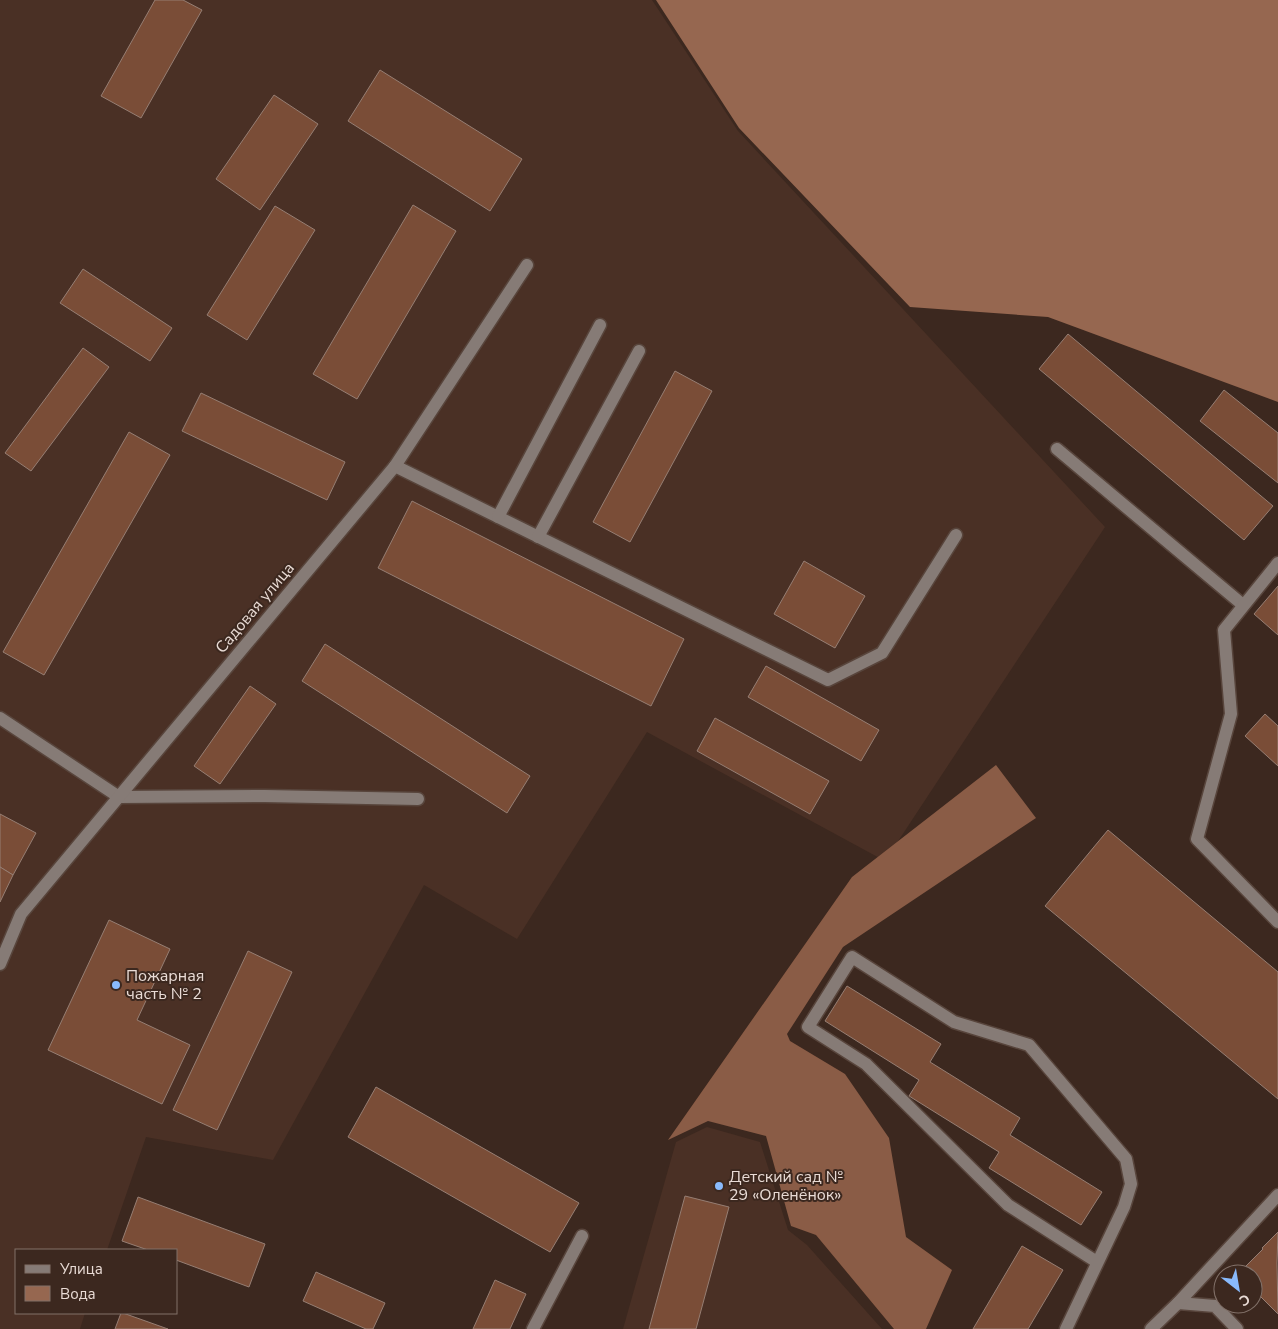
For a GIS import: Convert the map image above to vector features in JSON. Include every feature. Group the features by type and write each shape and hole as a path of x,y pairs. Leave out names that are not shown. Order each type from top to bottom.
{"street":[{"name":"Садовая улица","path":"0,964 20,914 395,466 527,264"},
{"path":"498,517 600,325"},
{"path":"538,537 639,351"},
{"path":"1057,449 1244,606"},
{"path":"395,466 828,680 882,653 956,535"},
{"path":"1278,563 1224,630 1231,714 1196,839 1278,922"},
{"path":"0,718 119,796 418,799"},
{"path":"1066,1329 1124,1207 1131,1184 1126,1159 1029,1044 954,1022 852,957 808,1027 866,1064 1008,1205 1097,1262"},
{"path":"1151,1329 1178,1303 1278,1195"},
{"path":"533,1329 582,1236"},
{"path":"1178,1303 1215,1306 1237,1329"}],"shaded area":[{"path":"0,0 652,0 738,131 1105,527 885,861 647,732 517,939 424,885 273,1160 146,1137 107,1249 15,1249 15,1314 85,1314 80,1329 0,1329"},
{"path":"996,765 1036,818 843,947 787,1034 790,1041 845,1074 889,1138 906,1237 952,1270 926,1329 894,1329 816,1235 791,1226 766,1136 708,1121 668,1140 852,877"},
{"name":"Детский сад № 29 «Оленёнок»","path":"707,1127 760,1142 788,1230 807,1245 882,1329 623,1329 676,1142"}],"water":[{"path":"656,0 1278,0 1278,402 1048,317 910,307 739,128"}],"building":[{"path":"155,0 183,0 202,10 141,118 101,96"},
{"path":"380,70 522,159 490,211 348,121"},
{"path":"274,95 318,124 260,210 216,179"},
{"path":"413,205 456,231 357,399 313,374"},
{"path":"275,206 315,230 247,340 207,315"},
{"path":"83,269 172,328 150,361 60,303"},
{"path":"1068,334 1273,506 1244,540 1039,369"},
{"path":"83,348 109,367 31,471 5,453"},
{"path":"675,371 712,391 630,542 593,522"},
{"path":"1224,390 1278,433 1278,483 1200,421"},
{"path":"201,393 345,462 327,500 182,431"},
{"path":"129,432 170,455 44,675 3,652"},
{"path":"412,501 684,639 651,706 378,568"},
{"path":"804,561 865,596 835,648 774,614"},
{"path":"1278,586 1278,635 1254,614"},
{"path":"325,644 530,776 507,813 302,681"},
{"path":"766,666 879,730 861,761 748,697"},
{"path":"250,686 276,704 220,784 194,766"},
{"path":"1265,714 1278,726 1278,766 1245,736"},
{"path":"715,718 829,781 810,814 697,751"},
{"path":"0,814 36,833 13,875 0,867"},
{"path":"1108,830 1278,972 1278,1099 1045,906"},
{"path":"0,867 13,875 0,902"},
{"name":"Пожарная часть № 2","path":"109,920 170,949 137,1020 190,1045 162,1104 48,1050"},
{"path":"248,951 292,972 217,1130 173,1110"},
{"path":"847,986 941,1044 930,1062 1020,1118 1010,1135 1102,1192 1081,1225 989,1168 999,1152 909,1096 919,1080 825,1021"},
{"path":"376,1087 579,1203 550,1252 348,1137"},
{"path":"685,1196 729,1207 696,1329 649,1329"},
{"path":"138,1197 265,1244 249,1287 178,1261 178,1249 145,1249 122,1241"},
{"path":"1278,1232 1278,1314 1263,1299 1263,1264 1248,1264"},
{"path":"1022,1246 1063,1270 1028,1329 973,1329"},
{"path":"316,1272 385,1303 373,1329 366,1329 303,1301"},
{"path":"495,1280 526,1294 510,1329 473,1329"},
{"path":"121,1314 126,1314 168,1329 115,1329"}],"place":[{"name":"Пожарная часть № 2","path":"116,985"},
{"name":"Детский сад № 29 «Оленёнок»","path":"719,1186"}]}
